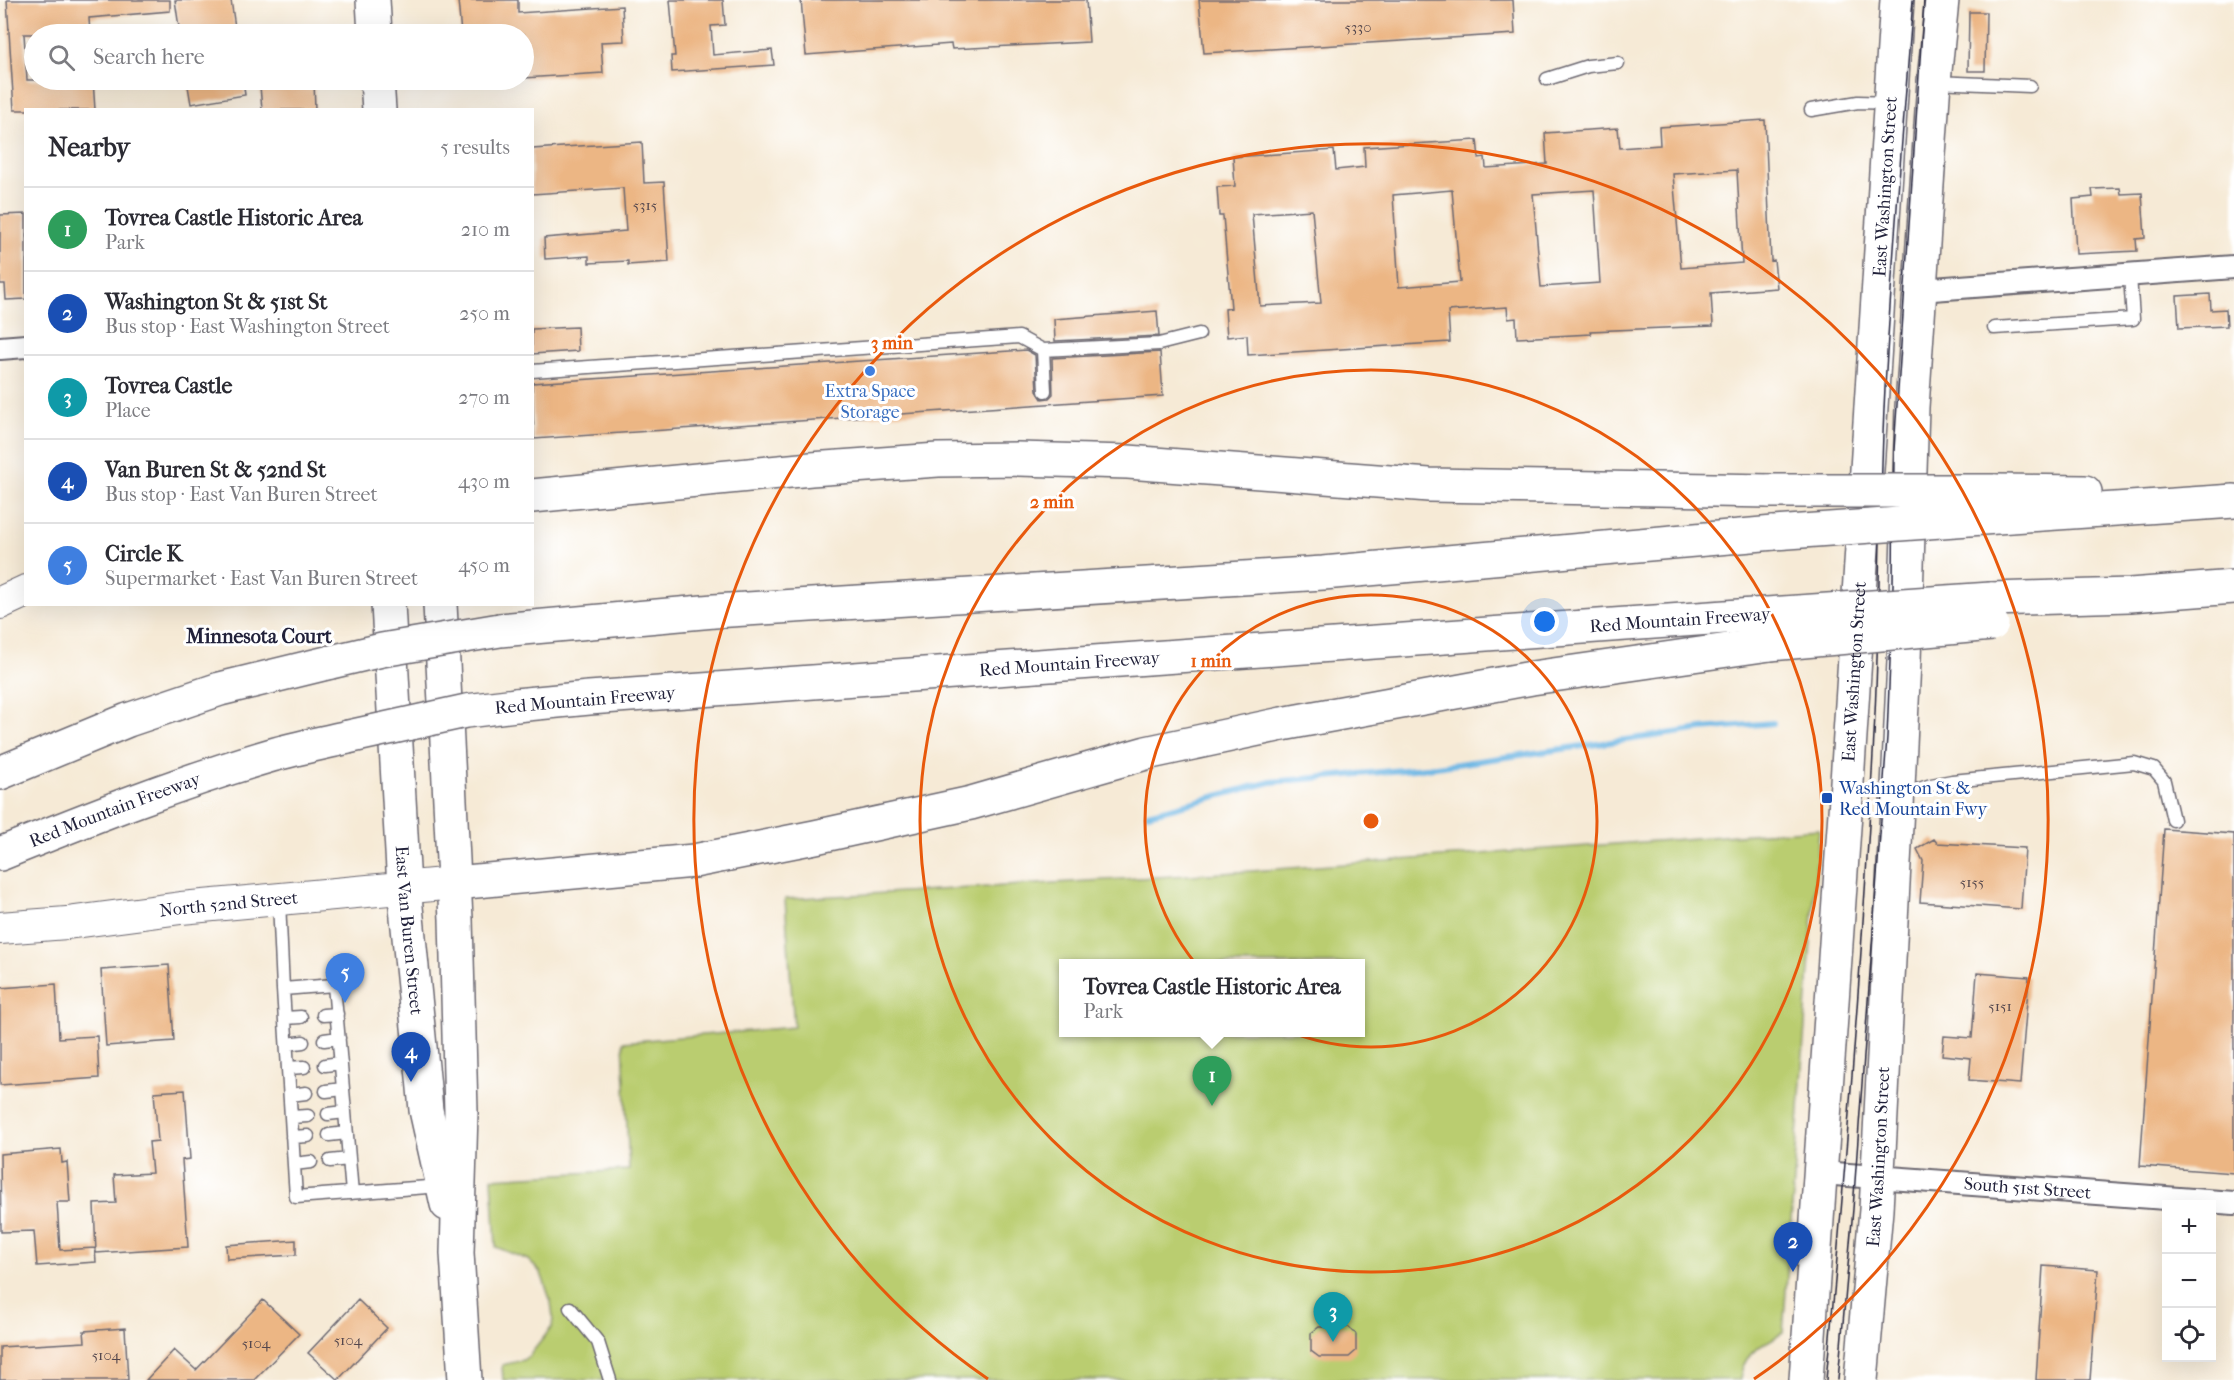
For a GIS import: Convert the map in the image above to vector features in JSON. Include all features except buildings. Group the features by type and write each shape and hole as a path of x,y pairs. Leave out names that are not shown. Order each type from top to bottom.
{"main road":[{"path":"373,0 374,24"},
{"name":"East Washington Street","path":"1806,1380 1897,0"},
{"name":"East Washington Street","path":"1861,1380 1877,1177 1897,796 1912,407 1934,81 1942,0"},
{"path":"378,90 379,108"},
{"path":"534,496 823,468 938,460 1018,459 1128,462 1429,485 1770,490 1995,504 2231,502"},
{"path":"0,772 128,720 220,688 382,650 500,630 714,611 1323,573 1774,533 1995,504"},
{"name":"Red Mountain Freeway","path":"0,854 178,786 273,755 455,713 516,705 612,696 1768,629 1991,612 2130,595 2234,587"},
{"path":"0,603 24,592"},
{"name":"East Van Buren Street","path":"388,606 404,887 426,1110 458,1253"},
{"name":"East Van Buren Street","path":"440,606 455,883 461,1112 458,1253 465,1380"},
{"path":"455,883 694,861 971,802 1146,753 1282,724 1533,678 1768,629"},
{"name":"North 52nd Street","path":"0,928 455,883"}],"street":[{"path":"1919,290 2234,267"},
{"path":"0,348 24,346"},
{"name":"South 51st Street","path":"1821,1173 2234,1203"}],"lane":[{"path":"1547,79 1588,66 1618,63"},
{"path":"1934,81 2030,86"},
{"path":"1811,110 1858,102 1890,103"},
{"path":"1994,328 2133,319 2130,276"},
{"path":"534,371 1019,337 1044,350 1159,344 1199,334"},
{"path":"1044,350 1046,391"},
{"path":"1897,796 1952,781 2134,763 2154,769 2164,781 2173,820"},
{"path":"279,899 296,1197 442,1186"},
{"path":"283,989 334,985 352,1193"},
{"path":"323,1015 337,1014"},
{"path":"285,1018 301,1017"},
{"path":"324,1040 339,1038"},
{"path":"287,1044 303,1042"},
{"path":"325,1065 341,1063"},
{"path":"288,1068 304,1067"},
{"path":"326,1091 343,1089"},
{"path":"290,1095 306,1093"},
{"path":"328,1114 345,1112"},
{"path":"291,1117 308,1116"},
{"path":"330,1135 347,1133"},
{"path":"292,1137 308,1136"},
{"path":"330,1161 349,1159"},
{"path":"294,1164 311,1162"},
{"path":"570,1308 598,1342 610,1380"}],"green space":[{"path":"1819,829 1783,1333 1749,1356 1740,1380 503,1380 502,1365 523,1360 530,1355 552,1327 553,1317 551,1302 541,1273 528,1260 496,1247 492,1178 629,1170 623,1042 794,1027 785,899 1224,873"}],"waterway":[{"path":"1148,814 1271,782 1436,767 1702,729 1773,723"}],"tram line":[{"path":"1826,1380 1865,896 1876,692 1885,388 1913,0"},
{"path":"1838,1380 1853,1209 1887,737 1893,585 1894,450 1924,0"}],"place":[{"name":"Extra Space Storage","path":"870,371"},
{"name":"Washington St & Red Mountain Fwy","path":"1827,798"},
{"name":"Circle K","path":"345,1003"},
{"name":"Van Buren St & 52nd St","path":"411,1082"},
{"name":"Tovrea Castle Historic Area","path":"1212,1106"},
{"name":"Washington St & 51st St","path":"1793,1272"},
{"name":"Tovrea Castle","path":"1333,1342"}],"district":[{"name":"Minnesota Court","path":"259,636"}]}
